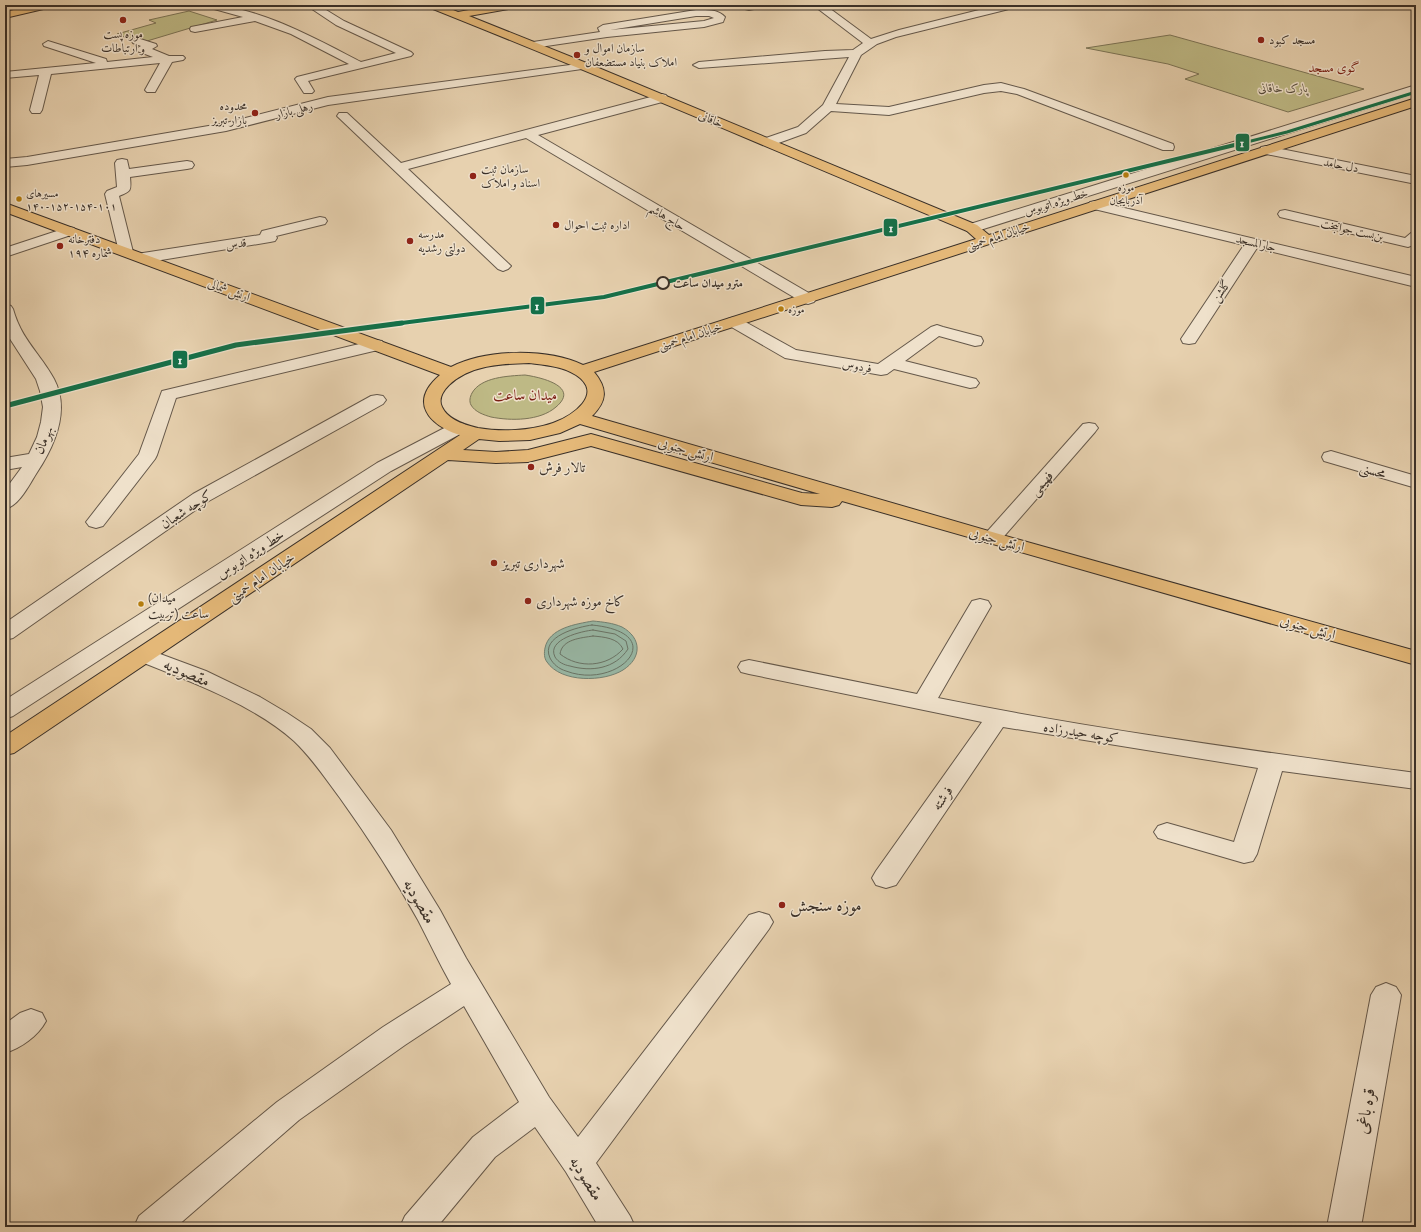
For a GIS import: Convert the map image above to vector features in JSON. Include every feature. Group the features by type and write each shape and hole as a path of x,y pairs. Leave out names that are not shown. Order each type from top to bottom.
{"main road":[{"path":"5,6 10,5"},
{"path":"5,15 48,5"},
{"name":"خاقانی","path":"432,5 585,66 972,228 987,240"},
{"path":"456,15 514,5"},
{"name":"خیابان امام خمینی","path":"581,371 1416,102"},
{"name":"ارتش شمالی","path":"5,207 453,374"},
{"path":"523,358 549,360 581,371 591,379 596,389 596,399 589,409 578,418 556,428 520,435 498,436 467,431 444,421 435,412 431,402 433,392 441,382 453,374 470,366 488,361 523,358"},
{"name":"ارتش جنوبی","path":"578,418 992,538 1416,658"},
{"name":"خیابان امام خمینی","path":"5,747 444,454 467,431"},
{"path":"444,454 482,457 528,456 563,449 591,440 801,499 881,505"}],"street":[{"path":"211,5 256,18 295,32 359,65"},
{"path":"308,90 301,78 407,54 340,22 311,5"},
{"path":"749,7 760,5"},
{"path":"818,5 870,43"},
{"path":"768,142 802,130 828,107 856,54 870,43 898,34 1011,5"},
{"path":"533,45 607,34 704,24 719,20 720,17 711,13 696,13 603,28 607,34"},
{"path":"195,29 256,18"},
{"path":"137,41 152,46 141,49 173,58"},
{"path":"48,44 110,64"},
{"path":"699,65 825,54 856,54"},
{"path":"5,75 173,58"},
{"path":"151,90 173,58"},
{"name":"رهلی بازار","path":"5,163 27,161 226,127 328,101 585,66"},
{"path":"36,110 46,70"},
{"path":"828,107 889,111 984,89 1001,87 1020,91 1168,147"},
{"name":"خط ویژه اتوبوس","path":"972,228 1416,90"},
{"path":"398,168 662,98"},
{"path":"342,116 503,266"},
{"name":"حاج هاشم","path":"526,133 808,299"},
{"name":"دل حامد","path":"1266,150 1416,180"},
{"path":"126,252 112,194 124,188 122,168 187,165"},
{"name":"جارالمسجد","path":"1095,205 1416,282"},
{"name":"بن‌بست جوانبخت","path":"1285,214 1408,243 1416,236"},
{"name":"قدس","path":"143,258 270,238 267,234 320,221"},
{"path":"5,253 69,231"},
{"name":"گلشن","path":"1189,339 1253,242"},
{"name":"بهرمان","path":"5,503 19,485 48,437 51,423 52,402 45,378 16,338 6,320"},
{"name":"فردوس","path":"734,322 791,354 881,370 938,330 975,341"},
{"path":"96,522 148,455 168,395 376,345"},
{"path":"892,362 970,383"},
{"name":"کوچه شعبان","path":"5,633 200,498 377,400"},
{"name":"فهیمی","path":"992,538 1090,428"},
{"name":"خط ویژه اتوبوس","path":"5,711 384,466 467,431"},
{"name":"محسنی","path":"1331,457 1416,482"},
{"path":"5,464 35,459"},
{"path":"924,703 980,606"},
{"name":"مقصودیه","path":"144,655 198,676 252,702 279,718 302,735 321,754 382,837 430,917 455,965 538,1106 578,1162 618,1227"},
{"name":"کوچه حیدرزاده","path":"749,667 997,718 1272,762 1416,781"},
{"name":"فرشته","path":"886,878 997,718"},
{"path":"1167,832 1244,854 1272,762"},
{"path":"578,1162 759,922"},
{"path":"151,1227 288,1111 394,1036 469,988"},
{"name":"قره باغی","path":"1344,1227 1386,995"},
{"path":"5,1041 31,1021"},
{"path":"417,1227 484,1147 538,1106"}],"green space":[{"path":"189,11 217,20 147,41 129,39 117,34 156,23 149,20"},
{"name":"پارک خاقانی","path":"1170,35 1364,89 1288,112 1185,79 1199,74 1168,64 1086,48"},
{"path":"525,375 548,380 561,388 564,393 562,400 549,412 525,419 507,419 488,416 477,411 471,405 470,399 472,393 482,384 496,378"}],"water":[{"path":"593,621 619,626 629,632 636,642 637,648 634,660 623,670 605,677 572,677 562,674 554,669 546,660 544,654 548,641 552,636 557,631 564,628"}],"transit line":[{"name":"1","path":"5,406 236,345 604,297 1287,132 1416,92"}],"place":[{"name":"موزه پست و ارتباطات","path":"123,20"},
{"name":"مسجد کبود","path":"1261,40"},
{"name":"سازمان اموال و املاک بنیاد مستضعفان","path":"577,55"},
{"name":"محدوده بازار تبریز","path":"255,113"},
{"name":"موزه آذربایجان","path":"1126,175"},
{"name":"سازمان ثبت اسناد و املاک","path":"473,176"},
{"name":"مسیرهای ۱۴۰-۱۵۲-۱۵۴-۱۰۱","path":"19,199"},
{"name":"اداره ثبت احوال","path":"556,225"},
{"name":"مدرسه دولتی رشدیه","path":"410,241"},
{"name":"دفترخانه شماره ۱۹۴","path":"60,246"},
{"name":"مترو میدان ساعت","path":"663,283"},
{"name":"موزه","path":"781,309"},
{"name":"تالار فرش","path":"531,467"},
{"name":"شهرداری تبریز","path":"494,563"},
{"name":"کاخ موزه شهرداری","path":"528,601"},
{"name":"(میدان ساعت (تربیت","path":"141,604"},
{"name":"موزه سنجش","path":"782,905"}],"district":[{"name":"گوی مسجد","path":"1334,67"},
{"name":"میدان ساعت","path":"525,395"}]}
